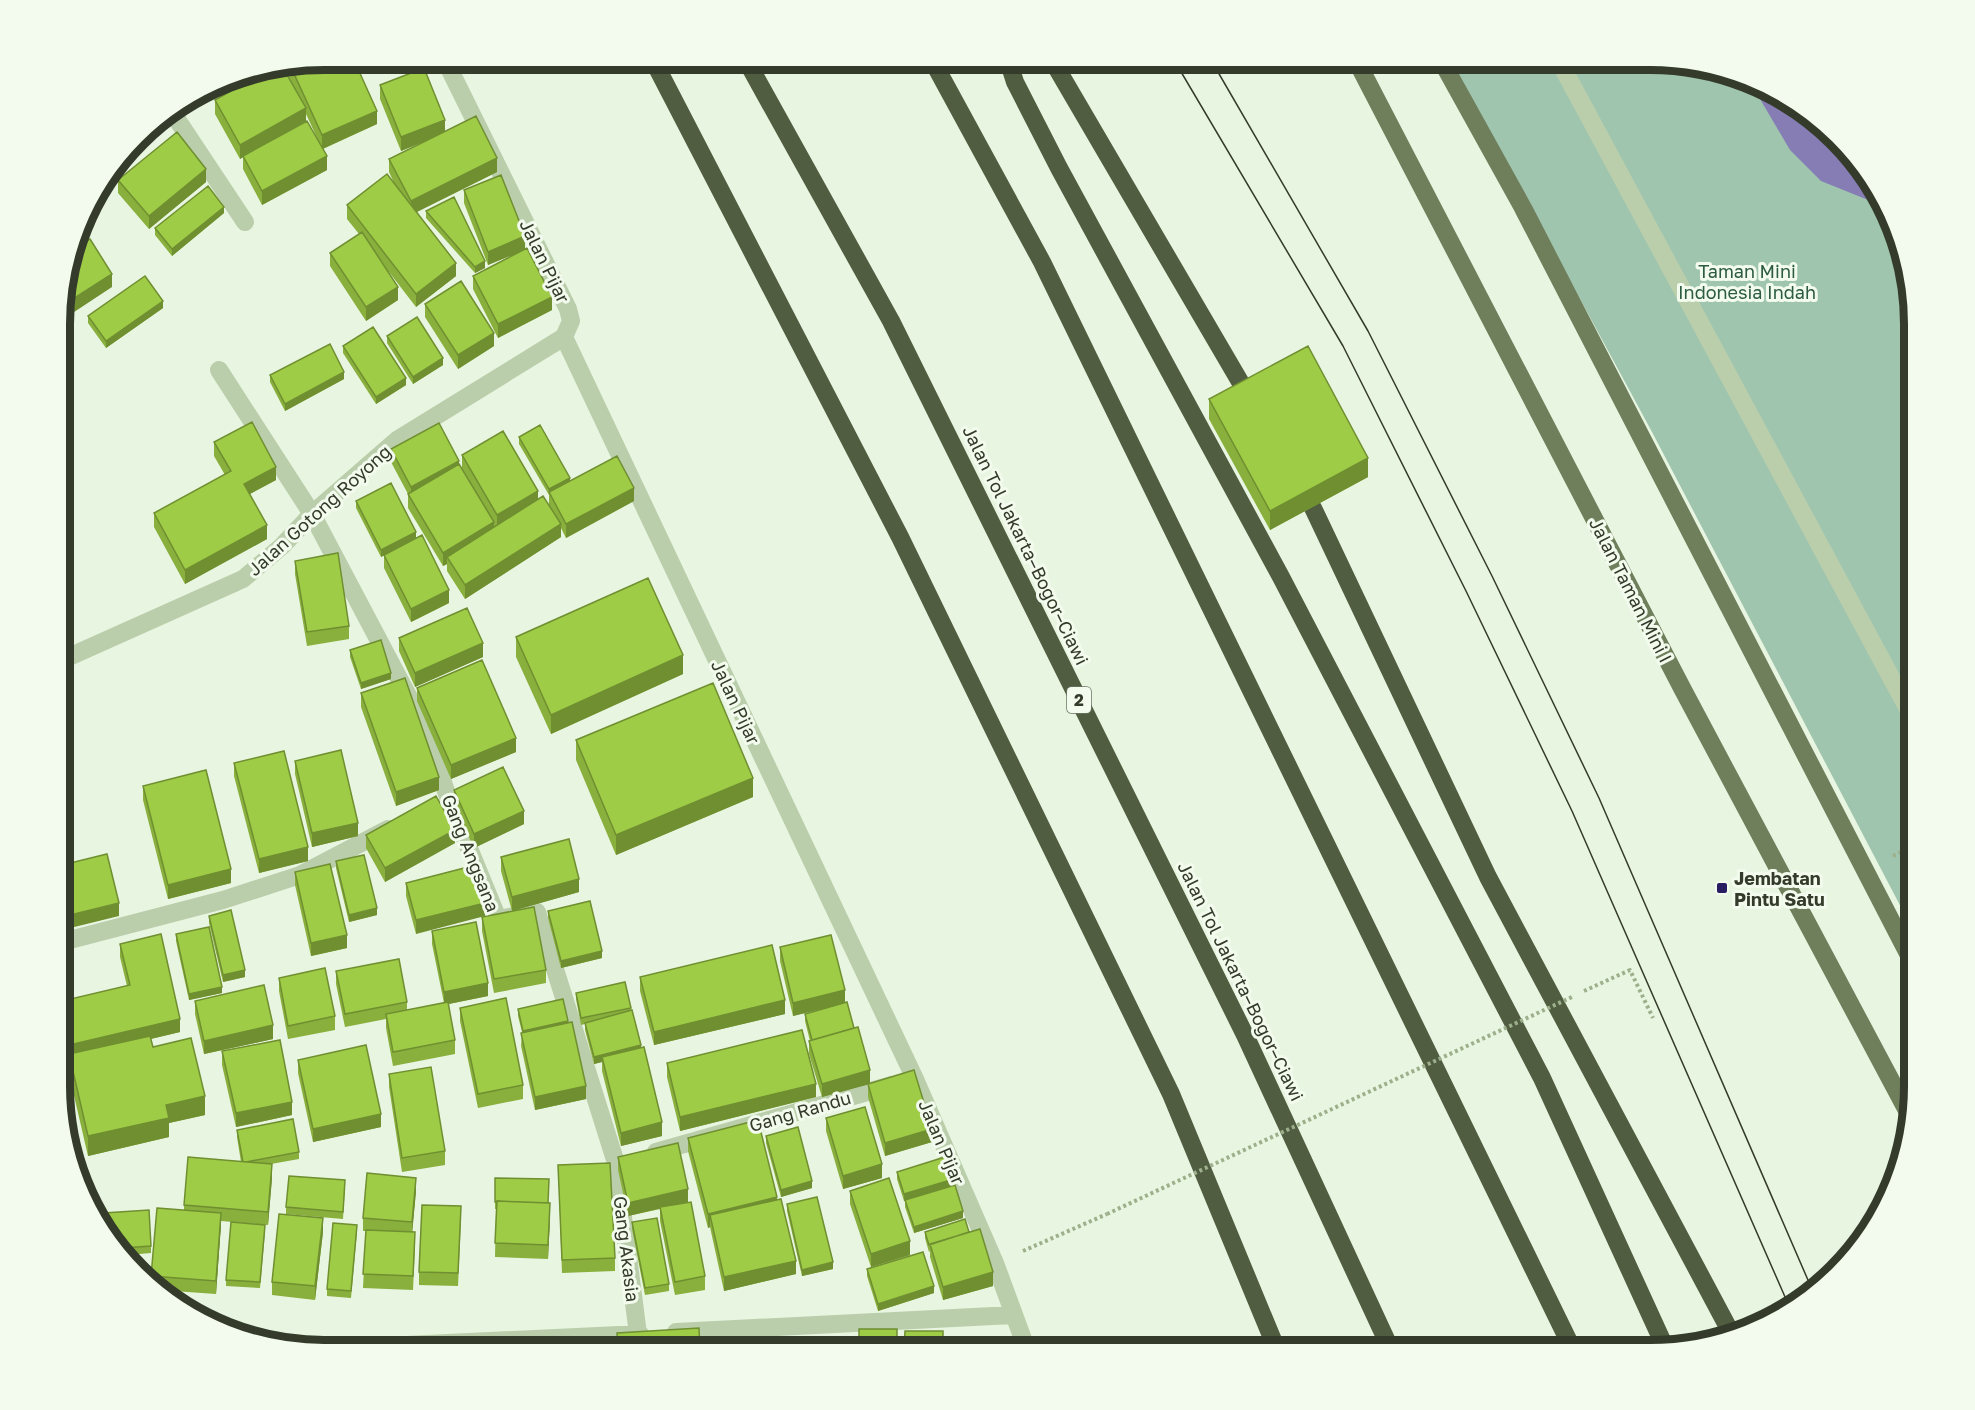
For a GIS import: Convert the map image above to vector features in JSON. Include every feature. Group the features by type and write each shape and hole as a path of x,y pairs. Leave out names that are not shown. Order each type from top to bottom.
{"highway":[{"path":"657,70 900,537 1171,1094 1273,1340"},
{"name":"Jalan Tol Jakarta–Bogor–Ciawi","path":"752,70 897,332 1245,1035 1386,1340"},
{"path":"937,70 1042,262 1568,1340"},
{"path":"1011,70 1015,82 1059,168 1281,577 1542,1078 1661,1339"},
{"path":"1058,70 1250,397"},
{"path":"1312,508 1488,877 1728,1327"}],"main road":[{"name":"Jalan Taman Mini I","path":"1361,70 1682,688 1904,1104"},
{"path":"1447,70 1523,208 1904,946"}],"street":[{"name":"Jalan Pijar","path":"450,70 568,309 571,321 564,337 915,1079 995,1263 1023,1340"},
{"path":"1564,70 1904,701"},
{"path":"176,118 244,222"},
{"name":"Jalan Gotong Royong","path":"70,656 243,579 282,546 312,514 397,440 564,337"},
{"name":"Gang Angsana","path":"219,370 312,514 423,724 443,800 498,919 537,912 628,1160"},
{"path":"70,940 223,900 300,875 406,820"},
{"name":"Gang Randu","path":"628,1160 915,1079"},
{"name":"Gang Akasia","path":"628,1160 638,1334"},
{"path":"589,1340 638,1334 1013,1316"}],"path":[{"path":"995,1263 1107,1214 1630,970 1653,1018"}],"green space":[{"name":"Taman Mini Indonesia Indah","path":"1456,70 1651,70 1700,75 1732,84 1778,105 1818,133 1842,157 1862,183 1878,212 1896,259 1904,308 1904,913 1652,432"}],"shaded area":[{"path":"1757,94 1792,113 1818,133 1842,157 1862,183 1873,202 1821,181 1790,150"}],"building":[{"path":"359,70 377,111 322,135 294,73"},
{"path":"419,70 425,70 445,120 401,137 380,85"},
{"path":"286,74 306,108 240,145 215,100 243,84"},
{"path":"476,116 497,158 411,201 389,159"},
{"path":"307,121 327,156 262,191 243,156"},
{"path":"177,132 206,169 149,216 118,180"},
{"path":"387,174 456,263 416,294 347,205"},
{"path":"501,175 525,236 488,252 464,190"},
{"path":"208,186 224,207 172,249 155,228"},
{"path":"454,197 485,261 475,267 426,211"},
{"path":"362,232 398,287 366,307 330,253"},
{"path":"90,239 112,274 72,300 75,275 84,243"},
{"path":"527,248 552,297 498,324 473,276"},
{"path":"145,276 163,301 106,341 88,316"},
{"path":"461,281 494,333 458,355 425,304"},
{"path":"417,317 443,358 413,377 387,336"},
{"path":"373,327 406,378 376,397 343,346"},
{"path":"330,344 344,372 285,404 270,375"},
{"path":"1308,346 1368,458 1270,511 1209,399"},
{"path":"252,422 276,467 244,484 267,525 185,570 154,513 231,471 214,442"},
{"path":"439,423 459,461 411,487 391,449"},
{"path":"540,425 570,478 549,489 519,437"},
{"path":"503,431 538,491 497,515 462,455"},
{"path":"617,456 634,488 566,524 549,492"},
{"path":"459,464 494,522 443,553 408,494"},
{"path":"391,483 416,532 381,550 356,501"},
{"path":"543,496 561,524 465,585 447,557"},
{"path":"422,535 449,590 411,609 384,555"},
{"path":"338,553 349,626 307,632 295,561"},
{"path":"648,578 683,655 551,715 516,637"},
{"path":"467,608 483,643 415,673 399,638"},
{"path":"381,640 391,673 361,683 350,650"},
{"path":"482,660 516,738 451,765 417,688"},
{"path":"405,678 439,777 396,792 361,693"},
{"path":"713,683 753,778 616,835 576,740"},
{"path":"341,750 358,823 312,833 295,761"},
{"path":"284,751 308,847 259,859 234,763"},
{"path":"503,767 524,811 474,834 454,790"},
{"path":"206,770 231,869 168,885 143,786"},
{"path":"436,796 455,830 385,868 366,835"},
{"path":"569,839 579,879 512,897 501,857"},
{"path":"107,854 119,903 70,915 70,863"},
{"path":"364,855 377,908 349,915 336,861"},
{"path":"330,864 347,935 311,943 295,872"},
{"path":"476,865 485,903 416,920 406,883"},
{"path":"590,901 602,951 561,961 548,911"},
{"path":"534,907 546,970 494,979 482,917"},
{"path":"231,910 245,970 223,975 209,916"},
{"path":"476,922 488,983 444,992 432,931"},
{"path":"209,927 222,987 189,994 176,934"},
{"path":"161,934 180,1019 70,1045 70,999 130,985 120,944"},
{"path":"831,935 845,990 793,1003 780,947"},
{"path":"772,945 785,1000 654,1032 640,977"},
{"path":"399,959 407,1002 345,1014 336,971"},
{"path":"325,968 335,1016 288,1026 279,978"},
{"path":"625,982 631,1008 581,1018 576,993"},
{"path":"264,985 273,1025 204,1041 195,1001"},
{"path":"506,998 523,1085 478,1094 460,1008"},
{"path":"563,999 568,1021 523,1031 518,1009"},
{"path":"448,1002 455,1040 393,1052 386,1014"},
{"path":"847,1002 854,1028 812,1040 805,1014"},
{"path":"632,1010 641,1045 594,1057 585,1023"},
{"path":"572,1022 586,1086 535,1097 521,1033"},
{"path":"858,1027 870,1070 822,1084 809,1041"},
{"path":"802,1030 816,1084 680,1117 667,1063"},
{"path":"150,1036 153,1047 191,1038 205,1096 166,1105 169,1118 88,1136 70,1054"},
{"path":"280,1040 292,1102 236,1113 222,1051"},
{"path":"366,1045 381,1114 313,1129 298,1060"},
{"path":"644,1047 662,1122 621,1133 602,1057"},
{"path":"431,1067 445,1151 402,1158 389,1074"},
{"path":"914,1070 932,1129 885,1143 868,1084"},
{"path":"865,1107 882,1164 843,1176 826,1118"},
{"path":"293,1119 299,1152 243,1162 237,1130"},
{"path":"758,1120 777,1197 708,1214 688,1138"},
{"path":"798,1127 812,1181 781,1190 766,1136"},
{"path":"678,1143 688,1189 628,1203 618,1157"},
{"path":"948,1156 954,1179 904,1194 897,1172"},
{"path":"188,1157 272,1164 268,1212 184,1205"},
{"path":"610,1163 615,1258 562,1260 558,1165"},
{"path":"367,1173 416,1178 412,1222 363,1218"},
{"path":"289,1176 345,1180 343,1212 286,1207"},
{"path":"495,1178 549,1179 548,1203 495,1202"},
{"path":"889,1178 910,1241 871,1254 850,1191"},
{"path":"955,1185 963,1211 914,1227 905,1200"},
{"path":"817,1197 833,1262 802,1270 787,1204"},
{"path":"781,1199 796,1261 724,1277 710,1215"},
{"path":"497,1201 550,1203 548,1245 495,1243"},
{"path":"691,1202 705,1276 675,1282 660,1207"},
{"path":"422,1205 461,1206 458,1273 419,1272"},
{"path":"157,1208 221,1213 216,1281 156,1276 151,1271"},
{"path":"149,1210 151,1246 129,1248 105,1213"},
{"path":"279,1214 323,1218 315,1286 272,1282"},
{"path":"657,1218 669,1284 645,1288 632,1222"},
{"path":"965,1219 969,1232 929,1245 925,1232"},
{"path":"231,1222 265,1225 260,1282 226,1280"},
{"path":"333,1223 357,1225 351,1291 327,1289"},
{"path":"980,1229 993,1272 943,1287 930,1244"},
{"path":"366,1230 415,1232 413,1276 363,1274"},
{"path":"923,1252 934,1286 878,1304 867,1269"},
{"path":"699,1328 700,1340 617,1340 617,1333"},
{"path":"859,1329 897,1329 897,1340 859,1340"},
{"path":"905,1331 943,1331 943,1340 905,1340"}],"tram line":[{"path":"1180,70 1343,346 1466,591 1572,811 1786,1300"},
{"path":"1217,70 1368,331 1492,576 1599,798 1809,1284"}],"place":[{"name":"Jembatan Pintu Satu","path":"1722,888"}]}
